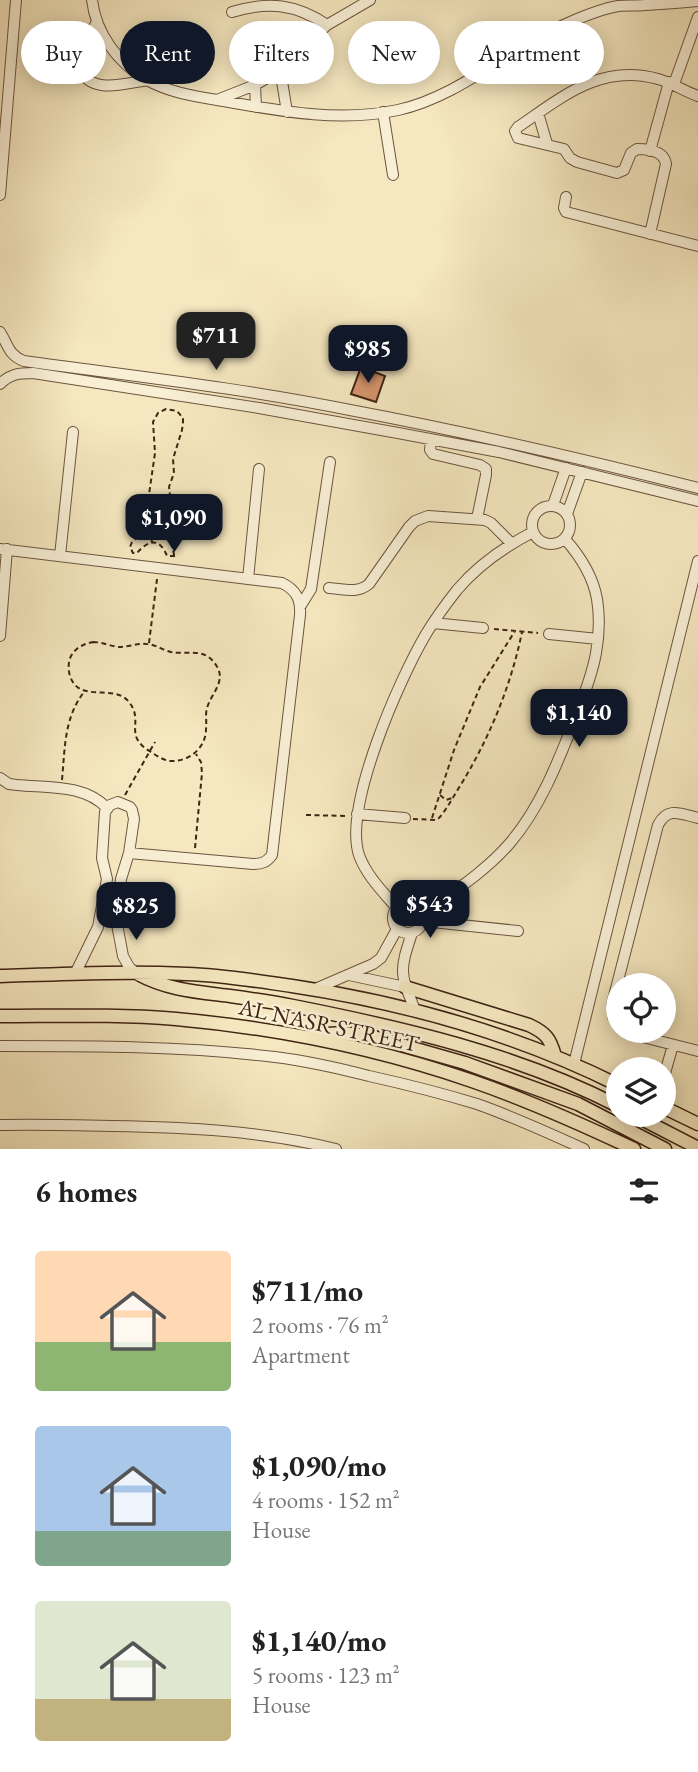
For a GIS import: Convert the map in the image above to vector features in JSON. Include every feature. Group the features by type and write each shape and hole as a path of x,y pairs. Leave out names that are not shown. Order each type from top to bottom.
{"main road":[{"name":"AL NASR STREET","path":"0,976 136,973 213,975 315,989 378,1001 480,1029 555,1056 606,1079"},
{"path":"136,973 172,988 251,999 346,1017 458,1044 523,1065 606,1101"},
{"path":"405,986 544,1032 555,1056"},
{"name":"AL NASR STREET","path":"0,1016 163,1018 303,1037 388,1056 472,1081 553,1112 634,1149"},
{"path":"303,1037 342,1033 370,1036 465,1063 578,1104 666,1149"},
{"path":"676,1113 698,1124"},
{"path":"657,1127 698,1148"}],"street":[{"path":"0,195 16,0"},
{"path":"92,0 97,21"},
{"path":"334,21 370,0"},
{"path":"605,0 619,6"},
{"path":"156,84 184,94 288,112 348,115 398,110 426,101 466,81 515,50 567,23 594,13 619,6 698,1"},
{"path":"232,12 257,6 282,6 299,10 321,21"},
{"path":"650,151 672,83 698,20"},
{"path":"106,40 120,59"},
{"path":"650,234 666,164 662,155 634,150 624,170 617,173 577,162 570,158 564,149 515,134 518,127 570,91 611,76 640,75 672,83 698,96"},
{"path":"96,84 120,84"},
{"path":"283,84 288,112"},
{"path":"216,100 255,85 256,107"},
{"path":"383,112 393,175"},
{"path":"538,113 547,144"},
{"path":"566,197 566,212 698,246"},
{"path":"0,332 9,351 24,361 180,381 348,409 564,454 698,488"},
{"path":"0,384 12,375 33,373 259,408 499,453 698,501"},
{"path":"429,426 430,450 433,454 480,465 486,470 477,519"},
{"path":"60,556 73,432"},
{"path":"300,605 311,589 330,463"},
{"path":"553,505 566,468"},
{"path":"247,579 259,469"},
{"path":"567,514 582,472"},
{"path":"553,505 567,514 570,524 565,539 547,544 538,540 533,532 532,520 542,507 553,505"},
{"path":"329,588 357,591 363,589 409,527 428,516 485,520 511,543"},
{"path":"396,907 377,885 359,856 357,843 360,793 382,732 414,657 433,623 457,590 492,556 533,532"},
{"path":"423,917 419,907 403,903 396,907 392,922 404,933 417,930 423,917 494,860 525,823 548,782 567,739 591,673 598,639 597,598 593,582 581,559 565,539"},
{"path":"0,636 3,549 282,583 291,587 297,595 300,605 272,855 268,861 261,864 129,853"},
{"path":"574,1065 698,561"},
{"path":"433,623 483,628"},
{"path":"549,634 598,639"},
{"path":"0,778 9,784 86,793 107,808"},
{"path":"75,974 95,937 99,923 107,879 102,858 104,816 107,808 121,802 130,807 134,814 116,914 122,956 136,973"},
{"path":"620,973 658,825 668,813 676,812 698,818"},
{"path":"357,815 405,818"},
{"path":"106,873 122,874"},
{"path":"423,917 518,931"},
{"path":"99,923 117,925"},
{"path":"315,989 373,964 381,958 397,929"},
{"path":"412,933 403,961 402,975 415,1010"},
{"path":"349,975 405,986"},
{"path":"665,1043 698,1051"},
{"path":"670,1057 673,1045"},
{"path":"0,1046 92,1046 279,1057 345,1070 477,1104 584,1149"},
{"path":"0,1125 202,1129 247,1133 335,1149"}],"path":[{"path":"175,556 167,556 161,545 152,543 145,545 137,553 130,549 145,522 155,453 153,422 162,410 174,410 180,414 183,422 173,458 174,473 169,487 171,504 167,529 175,556 178,570"},
{"path":"145,522 152,543"},
{"path":"149,644 158,568"},
{"path":"483,628 549,634"},
{"path":"432,819 454,750 480,687 515,631"},
{"path":"405,818 436,820 442,816 493,723 522,632"},
{"path":"93,642 121,647 149,644 169,652 204,654 212,660 218,671 218,687 207,708 205,739 195,753 181,760 164,760 141,746 136,739 135,715 128,701 113,693 85,691 72,681 70,658 80,646 93,642"},
{"path":"62,789 67,728 72,711 85,691"},
{"path":"121,802 155,741"},
{"path":"194,860 202,773 201,762 195,753"},
{"path":"440,791 440,795 446,800 453,797"},
{"path":"306,815 357,815"}],"building":[{"path":"361,367 385,376 376,402 351,394"}]}
